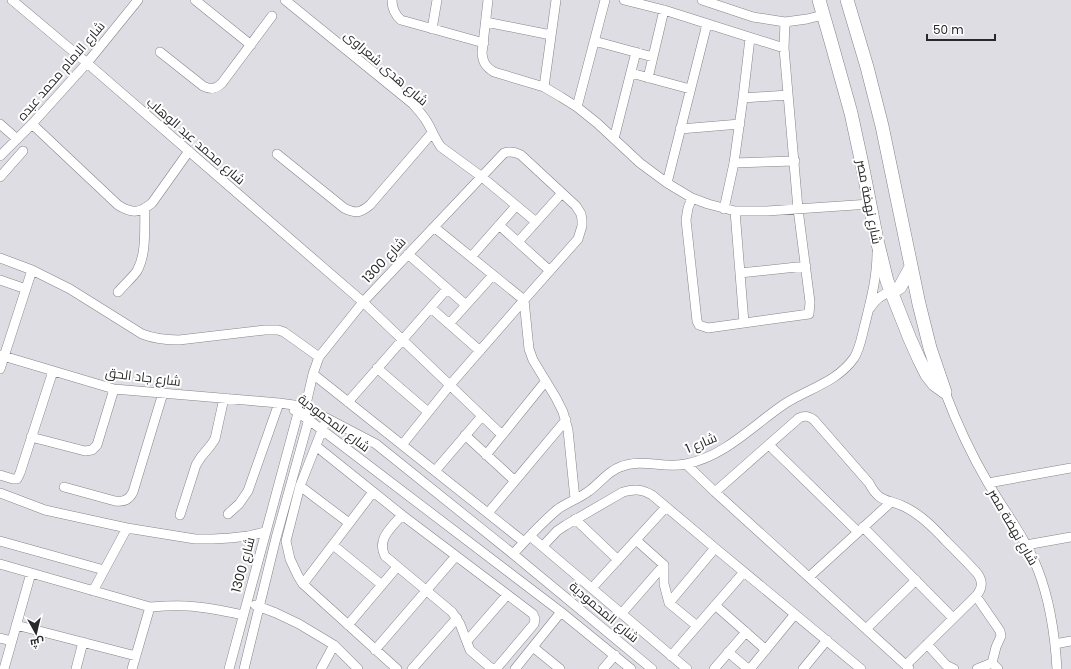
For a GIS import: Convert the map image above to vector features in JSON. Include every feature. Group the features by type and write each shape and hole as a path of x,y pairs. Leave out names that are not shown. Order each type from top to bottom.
{"street":[{"name":"شارع محمد عبد الوهاب","path":"12,0 363,302 502,435"},
{"name":"شارع الامام محمد عبده","path":"0,156 32,124 87,63 138,0"},
{"path":"195,0 251,45"},
{"name":"شارع هدى شعراوى","path":"285,0 413,104 427,122 432,133 441,146 482,176 536,222"},
{"path":"392,0 394,12 401,20 484,43"},
{"path":"432,29 437,0"},
{"path":"488,0 483,58 488,68 494,72 544,87 577,107 597,123 640,163 667,183 692,198 724,209 735,211 767,211 870,204"},
{"path":"544,87 556,0"},
{"path":"577,107 605,0"},
{"path":"624,0 664,10 784,48"},
{"path":"702,0 754,17 785,22 823,15"},
{"name":"شارع نهضة مصر","path":"819,0 851,113 877,240 891,292 913,347 927,375 934,384 945,392"},
{"name":"شارع نهضة مصر","path":"847,0 867,67 882,126 925,328 956,422 988,483 1026,545 1038,571 1047,598 1055,644 1056,669"},
{"path":"648,78 664,10"},
{"path":"160,52 203,86 208,89 213,89 222,83 272,16"},
{"path":"486,22 551,35"},
{"path":"692,198 688,208 686,220 697,321 699,325 708,328 809,314 810,302 798,209 784,48 785,22"},
{"path":"667,183 707,24"},
{"path":"724,209 734,163 740,124 750,38"},
{"path":"594,41 653,57"},
{"path":"614,139 636,52"},
{"path":"631,73 690,89"},
{"path":"743,98 788,95"},
{"path":"0,124 17,139"},
{"path":"32,124 118,205 126,210 136,212 145,209 152,203 189,151"},
{"path":"680,129 740,124"},
{"path":"277,154 344,208 353,212 363,211 370,205 432,133"},
{"path":"0,177 23,151"},
{"name":"شارع 1300","path":"229,669 246,603 302,406 319,357 363,302 504,153 512,152 521,155 562,193"},
{"path":"734,163 795,161"},
{"path":"402,445 450,385 578,239 582,226 581,214 576,206 562,193 518,242"},
{"path":"472,257 516,206"},
{"path":"118,292 137,271 142,257 145,209"},
{"path":"735,211 744,323"},
{"path":"500,225 550,271"},
{"path":"434,227 524,300 529,349 533,360 556,398 566,420 575,499"},
{"name":"شارع 1","path":"513,554 551,515 587,492 608,474 620,467 633,463 673,465 686,464 701,459 730,445 785,404 834,378 846,368 855,357 868,311 875,276 877,240"},
{"path":"408,254 466,305"},
{"path":"0,258 32,270 70,289 142,334 154,338 179,340 265,330 278,330 284,332 319,357"},
{"path":"740,273 806,266"},
{"path":"891,292 900,287 911,267"},
{"path":"0,369 2,356 32,270"},
{"path":"449,324 493,275"},
{"path":"0,280 26,289"},
{"path":"348,402 447,289"},
{"name":"شارع 1","path":"868,311 876,300 886,293 891,292"},
{"path":"431,308 480,351"},
{"name":"شارع جاد الحق","path":"2,356 114,389 283,404"},
{"path":"378,368 428,412"},
{"path":"0,475 13,480 17,479 20,474 53,371"},
{"path":"313,374 488,513 527,539 543,546 687,669"},
{"path":"486,455 545,382"},
{"path":"31,437 85,450 92,450 97,446 114,389"},
{"path":"64,487 121,502 131,497 163,393"},
{"path":"180,516 196,465 200,457 215,439 224,398"},
{"path":"228,514 239,504 248,491 283,404"},
{"name":"شارع المحمودية","path":"283,404 302,406 309,420 561,612 631,669"},
{"path":"302,406 311,410"},
{"name":"شارع 1300","path":"244,669 276,538 311,410"},
{"name":"شارع المحمودية","path":"311,410 376,444 513,554 652,669"},
{"path":"435,472 482,416"},
{"path":"686,464 715,492 908,667 927,644 976,596 981,589 981,578 927,521 916,512 904,506 884,500 873,492 869,483 811,417 803,416 799,418 715,492"},
{"path":"326,418 300,486 286,541 290,559 303,584 397,669"},
{"path":"488,513 566,420"},
{"path":"465,435 515,481"},
{"path":"769,445 916,580 953,618"},
{"path":"316,446 372,492 533,614 534,621 532,625 496,669"},
{"path":"988,483 1071,468"},
{"path":"300,486 350,523"},
{"path":"543,546 557,531 623,492 630,490 645,491 652,495 861,669"},
{"path":"303,584 372,492"},
{"path":"0,494 45,510 127,528 195,539 248,536 266,532"},
{"path":"809,577 891,502"},
{"path":"592,588 666,507"},
{"path":"402,515 384,537 381,547 382,552 397,567 452,612 457,618 470,650 492,669"},
{"path":"575,520 618,560"},
{"path":"93,591 127,528"},
{"path":"1026,545 1071,537"},
{"path":"636,540 664,565 664,584 670,603 697,626"},
{"path":"0,541 104,570"},
{"path":"333,545 382,584"},
{"path":"670,603 715,548"},
{"path":"376,650 456,556"},
{"path":"0,564 150,607 169,605 188,606 208,608 243,615"},
{"path":"622,613 664,565"},
{"path":"348,625 397,567"},
{"path":"671,656 744,572"},
{"path":"4,669 30,573"},
{"path":"866,629 916,580"},
{"path":"467,641 507,595"},
{"path":"976,596 1000,631 1001,636 996,647 995,666 977,669"},
{"path":"246,603 260,606 299,624 334,645 358,669"},
{"path":"715,605 766,650"},
{"path":"132,669 150,607"},
{"path":"515,669 561,612"},
{"path":"577,625 585,613"},
{"path":"728,652 749,669 795,614"},
{"path":"412,669 457,618"},
{"path":"16,624 136,656"},
{"path":"714,669 746,632"},
{"path":"0,638 12,641"},
{"path":"803,669 827,640"},
{"path":"1055,644 1071,641"},
{"path":"76,669 83,642"},
{"path":"927,644 946,665 954,669"},
{"path":"321,669 334,645"},
{"path":"533,647 560,669"},
{"path":"603,669 615,655"}]}
